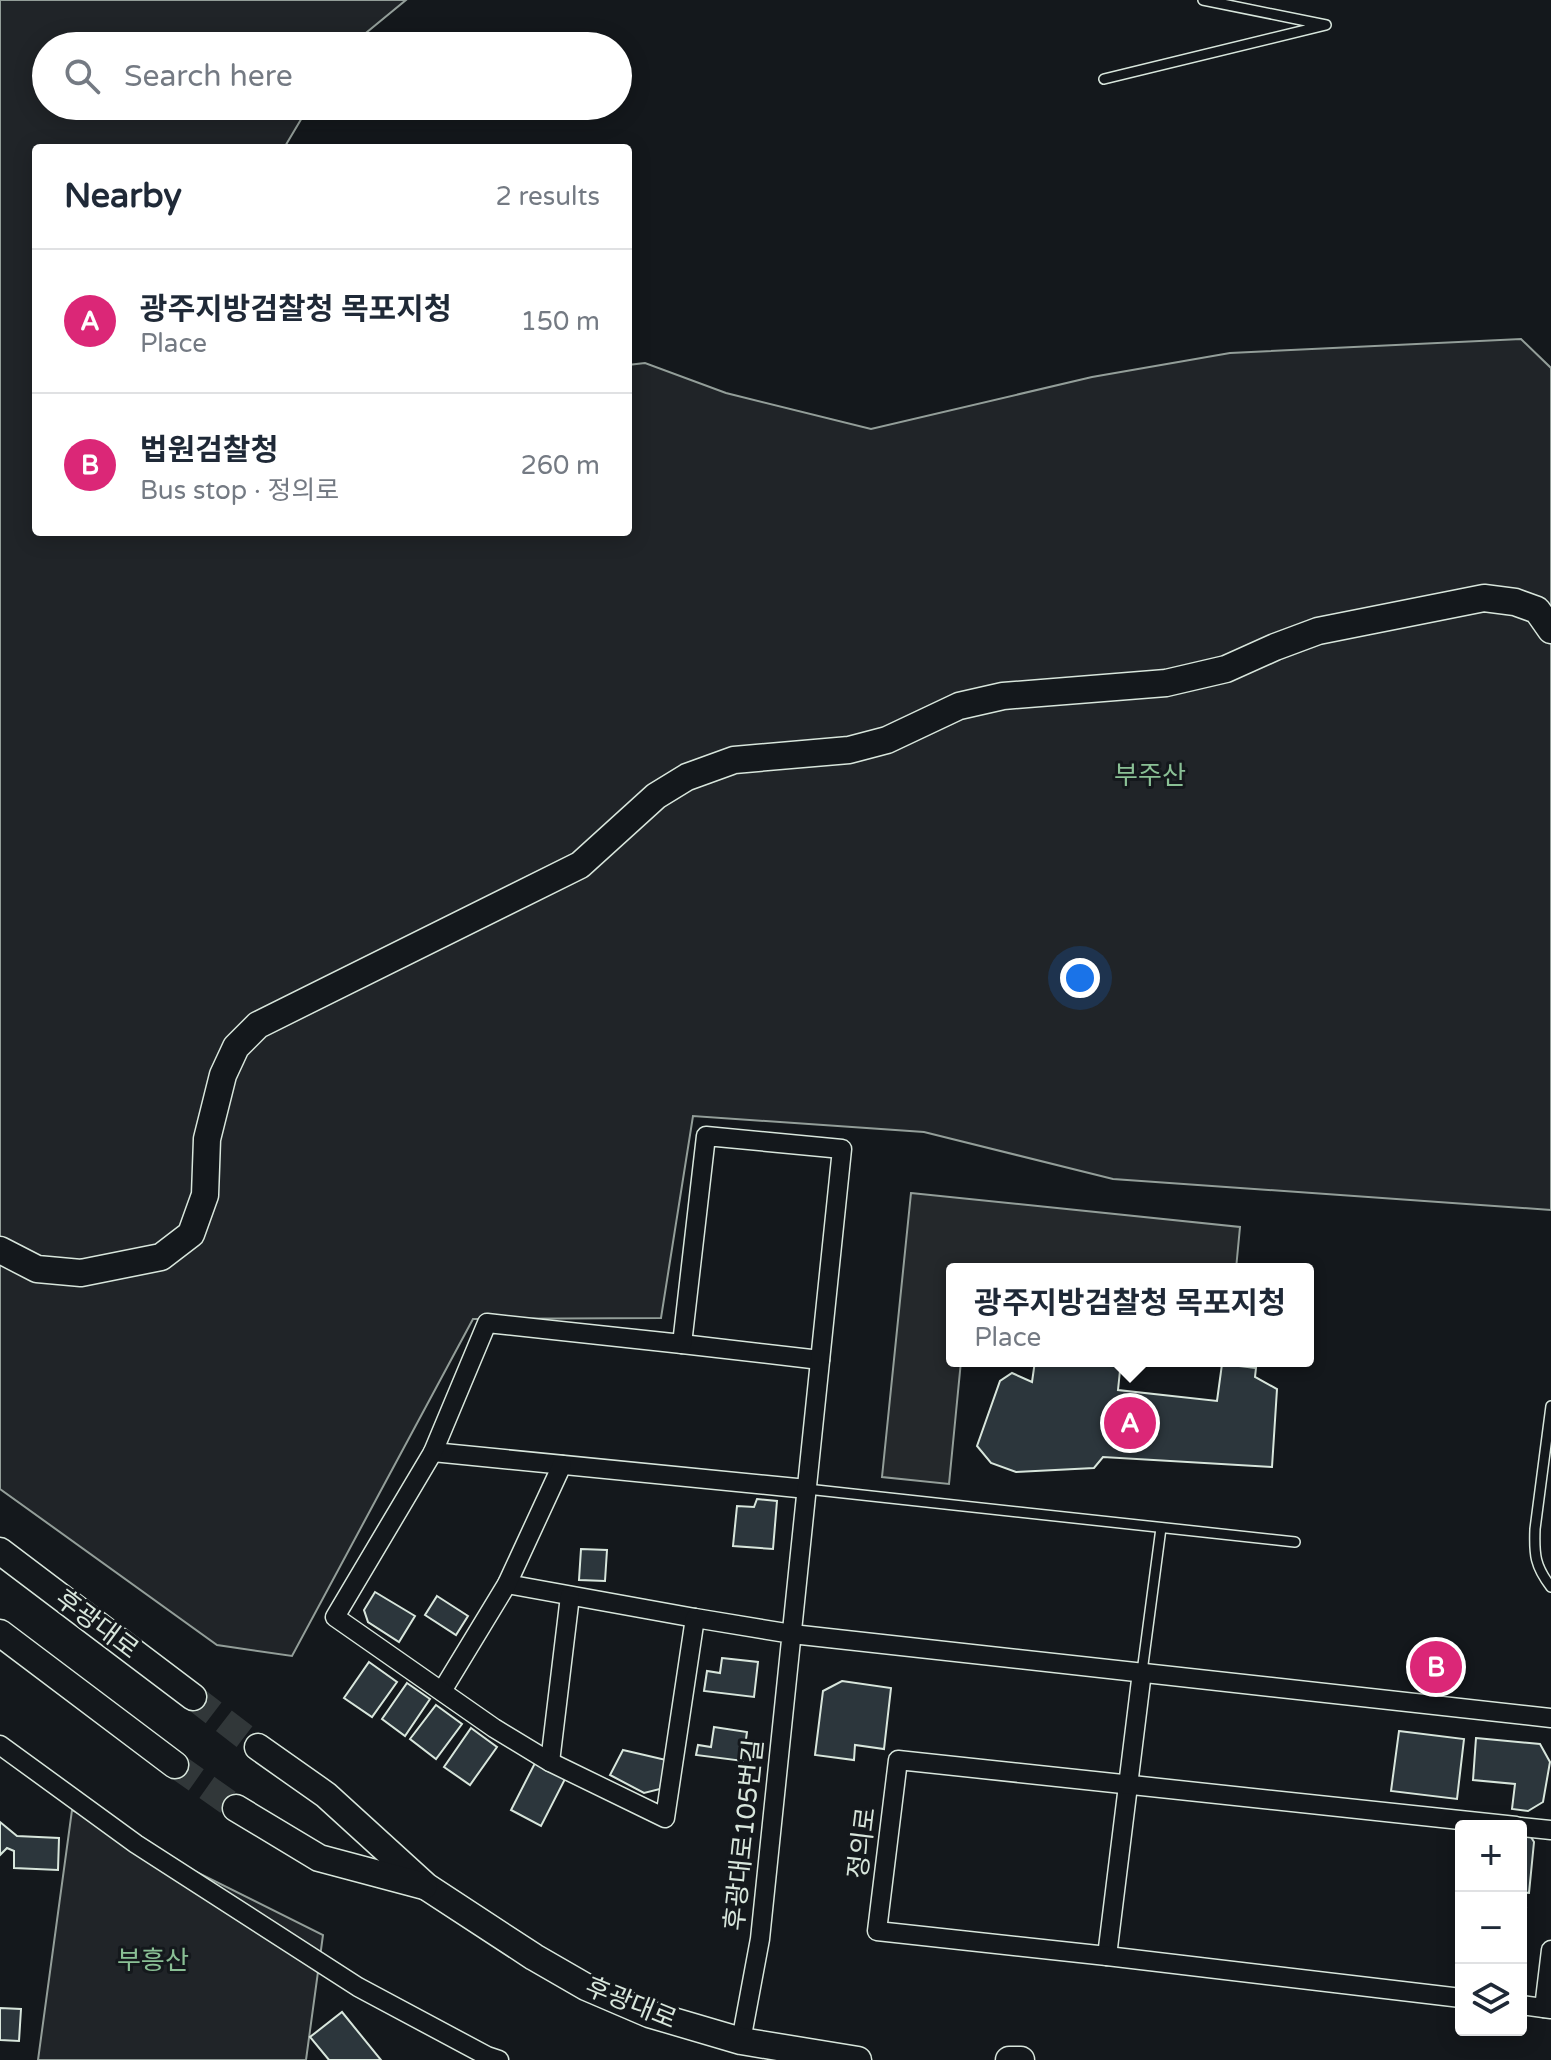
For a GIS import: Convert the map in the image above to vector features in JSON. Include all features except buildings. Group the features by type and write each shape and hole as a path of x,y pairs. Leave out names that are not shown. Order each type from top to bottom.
{"street":[{"path":"0,1250 37,1269 81,1273 161,1257 191,1234 205,1195 207,1139 223,1075 236,1047 258,1025 580,865 656,796 687,777 734,760 849,750 887,740 959,706 1003,696 1166,683 1226,669 1318,631 1484,598 1515,602 1537,610 1551,630"},
{"name":"후광대로105번길","path":"682,1344 706,1136 842,1149 760,1939 740,2051"},
{"path":"695,1618 665,1818 550,1762 494,1728 335,1617 433,1452 487,1323 820,1360"},
{"path":"433,1452 807,1489"},
{"path":"442,1691 507,1584 562,1465"},
{"name":"후광대로","path":"0,1551 193,1697"},
{"path":"507,1584 792,1634 1551,1718"},
{"path":"550,1762 570,1596"},
{"path":"0,1633 175,1765"},
{"path":"1107,1956 1142,1672"},
{"path":"0,1745 136,1844 358,1987 499,2060"},
{"name":"후광대로","path":"258,1747 326,1795 427,1887 586,1987 740,2051 858,2060"},
{"name":"정의로","path":"1455,1997 877,1931 898,1760 1462,1820"},
{"name":"후광대로","path":"236,1808 319,1858 427,1887"},
{"name":"정의로","path":"1527,1827 1551,1830"},
{"path":"1527,2006 1548,2009 1551,1950"},
{"path":"1009,2060 1021,2060"}],"lane":[{"path":"1104,79 1326,25 1203,0"},
{"path":"1551,1406 1535,1529 1535,1560 1551,1587"},
{"path":"807,1489 1295,1542"},
{"path":"1142,1672 1161,1528"}],"green space":[{"name":"부주산","path":"0,0 406,0 367,32 32,32 32,120 301,120 286,144 32,144 32,536 632,536 632,365 645,363 726,393 871,429 1092,377 1230,353 1521,339 1551,368 1551,1210 1113,1179 924,1132 693,1116 661,1318 473,1319 292,1656 217,1645 0,1489"},
{"name":"부흥산","path":"72,1810 323,1935 306,2060 38,2060"}],"shaded area":[{"path":"911,1193 1240,1227 1237,1263 946,1263 946,1367 960,1367 949,1484 882,1477"}],"tunnel":[{"path":"193,1697 258,1747"},
{"path":"175,1765 236,1808"}],"place":[{"name":"광주지방검찰청 목포지청","path":"1130,1423"},
{"name":"법원검찰청","path":"1436,1667"}]}
